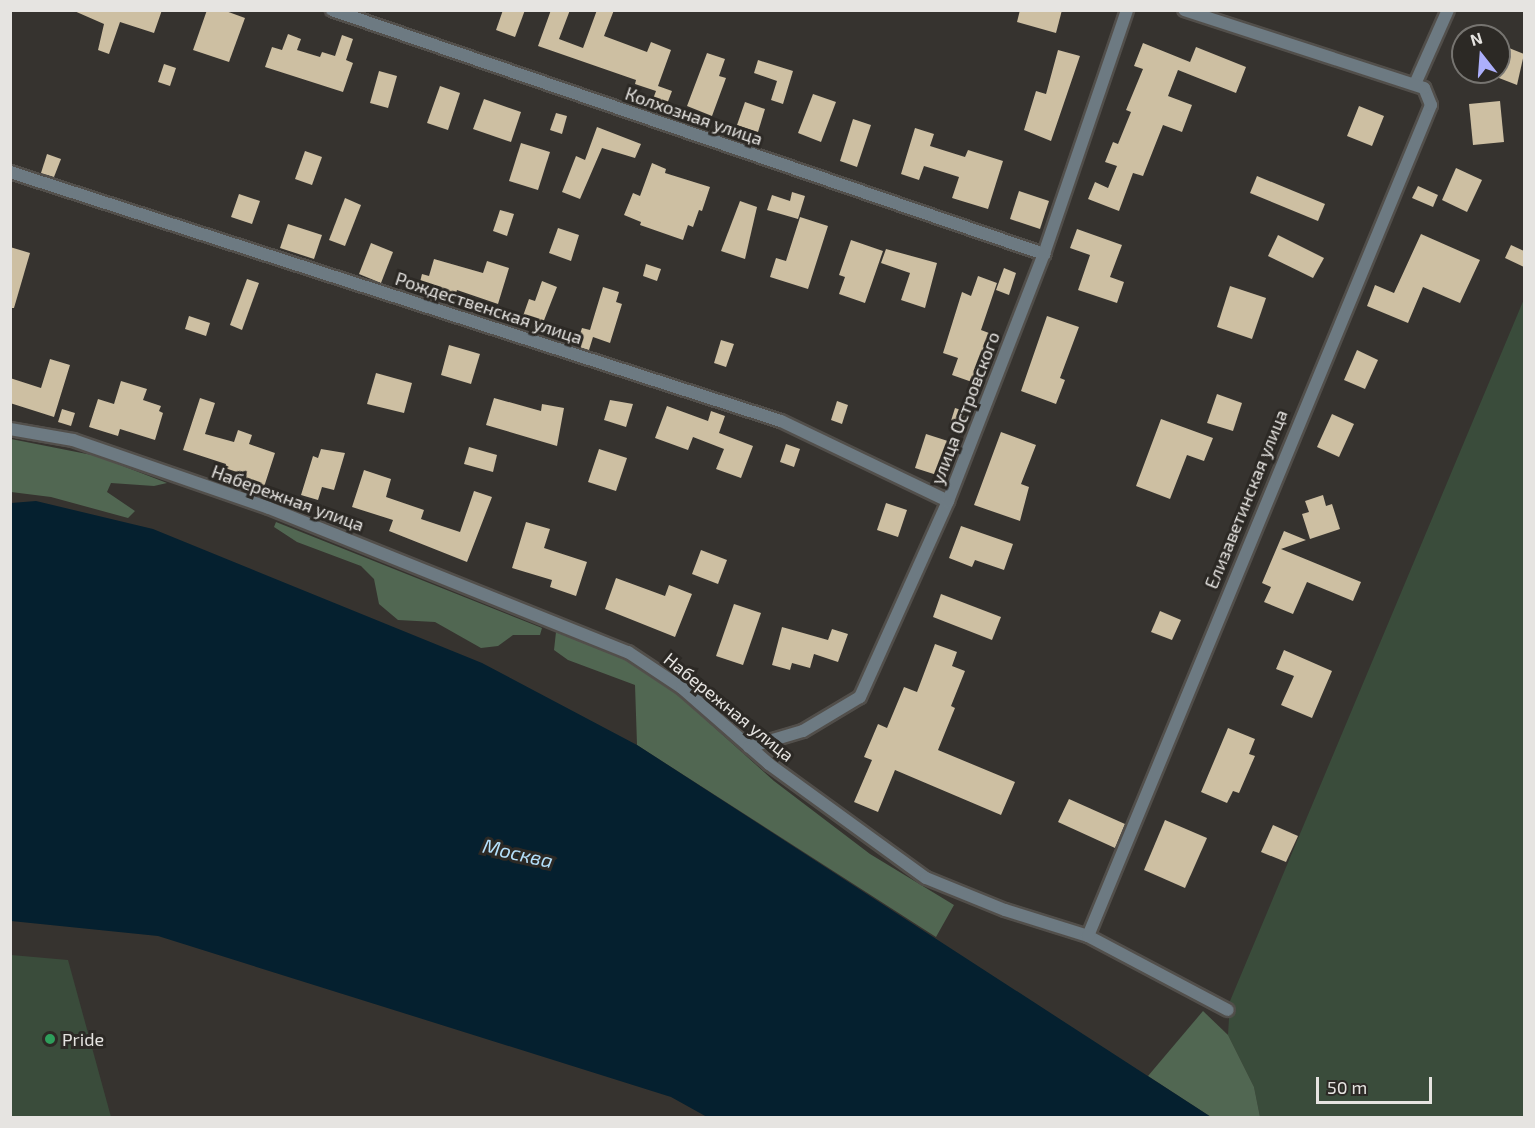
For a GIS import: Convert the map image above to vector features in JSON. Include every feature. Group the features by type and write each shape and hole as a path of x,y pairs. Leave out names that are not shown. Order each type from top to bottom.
{"street":[{"name":"Колхозная улица","path":"332,10 1044,254"},
{"name":"улица Островского","path":"749,747 803,730 860,697 948,501 1044,254 1127,10"},
{"path":"1184,10 1415,84 1448,10"},
{"name":"Елизаветинская улица","path":"1088,936 1322,361 1430,114 1429,94 1415,84"},
{"name":"Рождественская улица","path":"10,172 782,421 948,501"},
{"name":"Набережная улица","path":"10,429 73,440 269,508 578,630 653,666 749,747 926,878 1005,910 1088,936 1227,1010"}],"green space":[{"path":"1524,299 1524,1117 1260,1117 1254,1087 1228,1035 1230,1001"},
{"path":"11,439 97,456 167,483 154,486 111,483 107,492 135,511 128,518 51,497 11,492"},
{"path":"276,522 542,628 540,635 513,635 498,646 481,648 435,622 398,620 379,604 374,579 361,566 297,542 274,527"},
{"path":"556,632 633,663 676,693 774,781 870,854 954,905 936,937 637,745 635,685 568,660 554,650"},
{"name":"Pride","path":"11,955 68,960 111,1117 11,1117"},
{"path":"1203,1011 1228,1035 1254,1087 1260,1117 1211,1117 1148,1076"}],"water":[{"name":"Москва","path":"36,501 153,529 482,663 637,745 1211,1117 707,1117 671,1097 158,936 11,921 11,503"}],"building":[{"path":"72,10 162,10 154,33 120,22 109,54 98,50 104,24"},
{"path":"207,10 223,10 245,18 229,62 193,50"},
{"path":"503,10 525,10 515,37 496,30"},
{"path":"551,10 570,10 559,39 583,48 597,10 614,10 604,36 647,52 651,42 671,50 658,86 672,91 667,104 653,99 656,91 635,84 636,80 538,46"},
{"path":"1020,10 1062,10 1056,33 1017,22"},
{"path":"288,34 301,39 297,50 320,57 322,52 335,56 342,35 353,39 346,60 353,63 343,92 265,67 272,47 282,50"},
{"path":"1143,43 1190,62 1196,47 1246,67 1236,93 1178,70 1168,96 1192,105 1182,132 1163,125 1143,176 1133,173 1119,211 1088,199 1095,182 1108,188 1117,166 1105,162 1113,142 1118,144 1131,112 1126,110 1143,69 1134,66"},
{"path":"1511,49 1524,54 1517,85 1511,83"},
{"path":"1058,50 1080,56 1051,141 1024,130 1036,91 1046,94"},
{"path":"707,53 725,59 719,76 726,78 712,116 687,106"},
{"path":"758,60 793,71 783,104 771,100 777,81 754,73"},
{"path":"164,64 176,68 170,86 158,82"},
{"path":"379,71 397,76 388,108 370,103"},
{"path":"440,86 460,93 448,130 427,123"},
{"path":"813,94 836,102 821,142 798,133"},
{"path":"484,99 521,112 511,142 473,129"},
{"path":"1500,101 1504,142 1473,145 1469,104"},
{"path":"745,102 765,109 758,132 737,125"},
{"path":"1359,106 1384,116 1372,146 1347,136"},
{"path":"556,113 567,116 562,134 550,130"},
{"path":"853,119 871,125 857,167 840,161"},
{"path":"597,127 641,144 635,158 602,148 580,199 562,192 576,156 585,160"},
{"path":"915,128 934,134 930,146 965,157 968,150 1003,161 988,209 952,198 959,177 924,166 919,180 901,174"},
{"path":"521,143 550,152 538,190 509,181"},
{"path":"305,151 322,157 312,185 295,179"},
{"path":"47,154 61,159 54,177 41,173"},
{"path":"652,163 666,169 665,173 710,187 702,211 699,210 693,227 688,225 683,240 640,225 641,222 624,215 633,193 640,196"},
{"path":"1456,168 1482,180 1467,212 1442,200"},
{"path":"1257,176 1325,204 1318,221 1250,193"},
{"path":"1418,186 1438,195 1433,207 1412,198"},
{"path":"1019,191 1049,201 1040,229 1010,219"},
{"path":"792,192 805,196 798,219 767,210 772,195 790,201"},
{"path":"239,194 260,201 252,224 231,217"},
{"path":"345,198 361,205 345,246 329,240"},
{"path":"740,201 757,207 745,259 721,251"},
{"path":"500,210 514,214 507,236 493,231"},
{"path":"800,217 828,226 808,289 770,277 776,258 786,261"},
{"path":"288,224 322,235 314,259 280,248"},
{"path":"558,228 579,235 571,261 549,253"},
{"path":"1077,229 1122,245 1110,277 1124,282 1117,303 1078,290 1090,255 1070,248"},
{"path":"1421,234 1480,260 1460,303 1423,287 1408,323 1367,306 1375,285 1394,293"},
{"path":"1278,235 1324,258 1313,278 1268,256"},
{"path":"851,240 883,251 865,303 839,294 845,277 839,275"},
{"path":"371,243 393,252 381,283 359,274"},
{"path":"1511,245 1524,251 1524,267 1505,258"},
{"path":"10,247 30,253 14,308 10,308"},
{"path":"886,249 937,263 925,308 901,300 910,273 881,263"},
{"path":"434,259 483,273 487,261 509,268 498,304 457,290 454,299 418,290 422,274 429,276"},
{"path":"646,264 661,269 657,281 643,276"},
{"path":"1004,268 1016,273 1009,295 996,290"},
{"path":"978,276 997,283 981,330 989,333 972,382 952,375 958,358 943,353 962,292 971,296"},
{"path":"247,279 259,283 242,330 230,325"},
{"path":"542,281 557,287 543,323 523,316 529,299 535,301"},
{"path":"1230,286 1266,298 1252,339 1217,327"},
{"path":"603,287 619,292 616,302 622,304 610,343 593,337 589,350 576,346 582,328 590,330"},
{"path":"189,316 210,323 206,336 185,329"},
{"path":"1047,316 1079,327 1060,378 1065,380 1056,404 1021,391"},
{"path":"721,340 734,344 726,367 714,363"},
{"path":"449,345 480,354 471,384 441,375"},
{"path":"1357,350 1378,360 1365,389 1344,380"},
{"path":"50,359 70,365 54,417 10,403 10,378 41,388"},
{"path":"376,373 412,383 404,413 367,404"},
{"path":"121,381 147,389 143,400 161,406 159,411 163,413 155,440 120,429 118,436 89,427 98,399 114,404"},
{"path":"1217,394 1242,403 1233,431 1207,423"},
{"path":"200,398 215,403 205,434 234,442 238,430 252,435 249,444 275,453 264,487 241,479 243,474 225,468 226,464 183,450"},
{"path":"494,398 541,411 542,404 564,408 557,446 486,425"},
{"path":"610,400 633,404 626,427 604,420"},
{"path":"837,401 848,405 842,424 831,420"},
{"path":"667,406 708,421 711,411 725,416 719,433 753,446 741,478 716,469 724,449 693,437 688,450 655,438"},
{"path":"955,408 967,412 962,429 950,424"},
{"path":"62,409 75,413 71,426 58,422"},
{"path":"1332,414 1354,424 1339,457 1317,447"},
{"path":"1161,419 1213,438 1204,461 1187,455 1170,499 1136,486"},
{"path":"1001,432 1036,445 1021,484 1029,487 1020,521 974,505"},
{"path":"926,434 951,442 940,476 915,468"},
{"path":"786,444 800,449 794,467 780,462"},
{"path":"469,447 497,455 493,472 464,464"},
{"path":"321,449 345,453 334,490 322,487 318,500 301,495 313,456 318,458"},
{"path":"599,449 627,458 616,491 588,482"},
{"path":"364,470 391,479 386,497 424,510 421,519 460,532 474,491 492,497 467,562 389,531 393,520 352,507"},
{"path":"1323,495 1326,506 1332,504 1340,529 1310,539 1302,514 1309,512 1305,501"},
{"path":"886,503 907,510 898,537 877,530"},
{"path":"526,522 550,529 544,548 587,562 576,596 550,587 552,580 512,568"},
{"path":"961,526 1013,544 1004,570 975,560 972,567 949,558"},
{"path":"1284,531 1306,540 1281,549 1361,582 1353,601 1307,582 1293,614 1264,602 1271,587 1262,583"},
{"path":"701,550 727,560 718,584 692,574"},
{"path":"616,578 665,596 669,585 692,594 675,637 605,609"},
{"path":"941,594 1001,617 992,640 933,617"},
{"path":"734,604 761,613 743,665 716,656"},
{"path":"1160,611 1181,620 1172,640 1151,632"},
{"path":"782,627 828,640 832,629 848,634 838,662 814,654 810,668 792,663 790,670 772,665"},
{"path":"935,644 957,652 952,666 965,671 951,706 955,708 938,750 1015,782 1001,815 895,770 878,812 854,802 872,760 864,757 878,724 887,728 904,687 917,692"},
{"path":"1284,650 1332,671 1312,718 1281,705 1294,676 1276,669"},
{"path":"1228,728 1255,739 1249,754 1255,756 1239,793 1233,791 1227,803 1201,792"},
{"path":"1069,799 1125,824 1115,848 1058,822"},
{"path":"1165,820 1207,838 1185,888 1144,870"},
{"path":"1273,825 1298,836 1286,862 1261,852"}],"place":[{"name":"Pride","path":"50,1039"}]}
